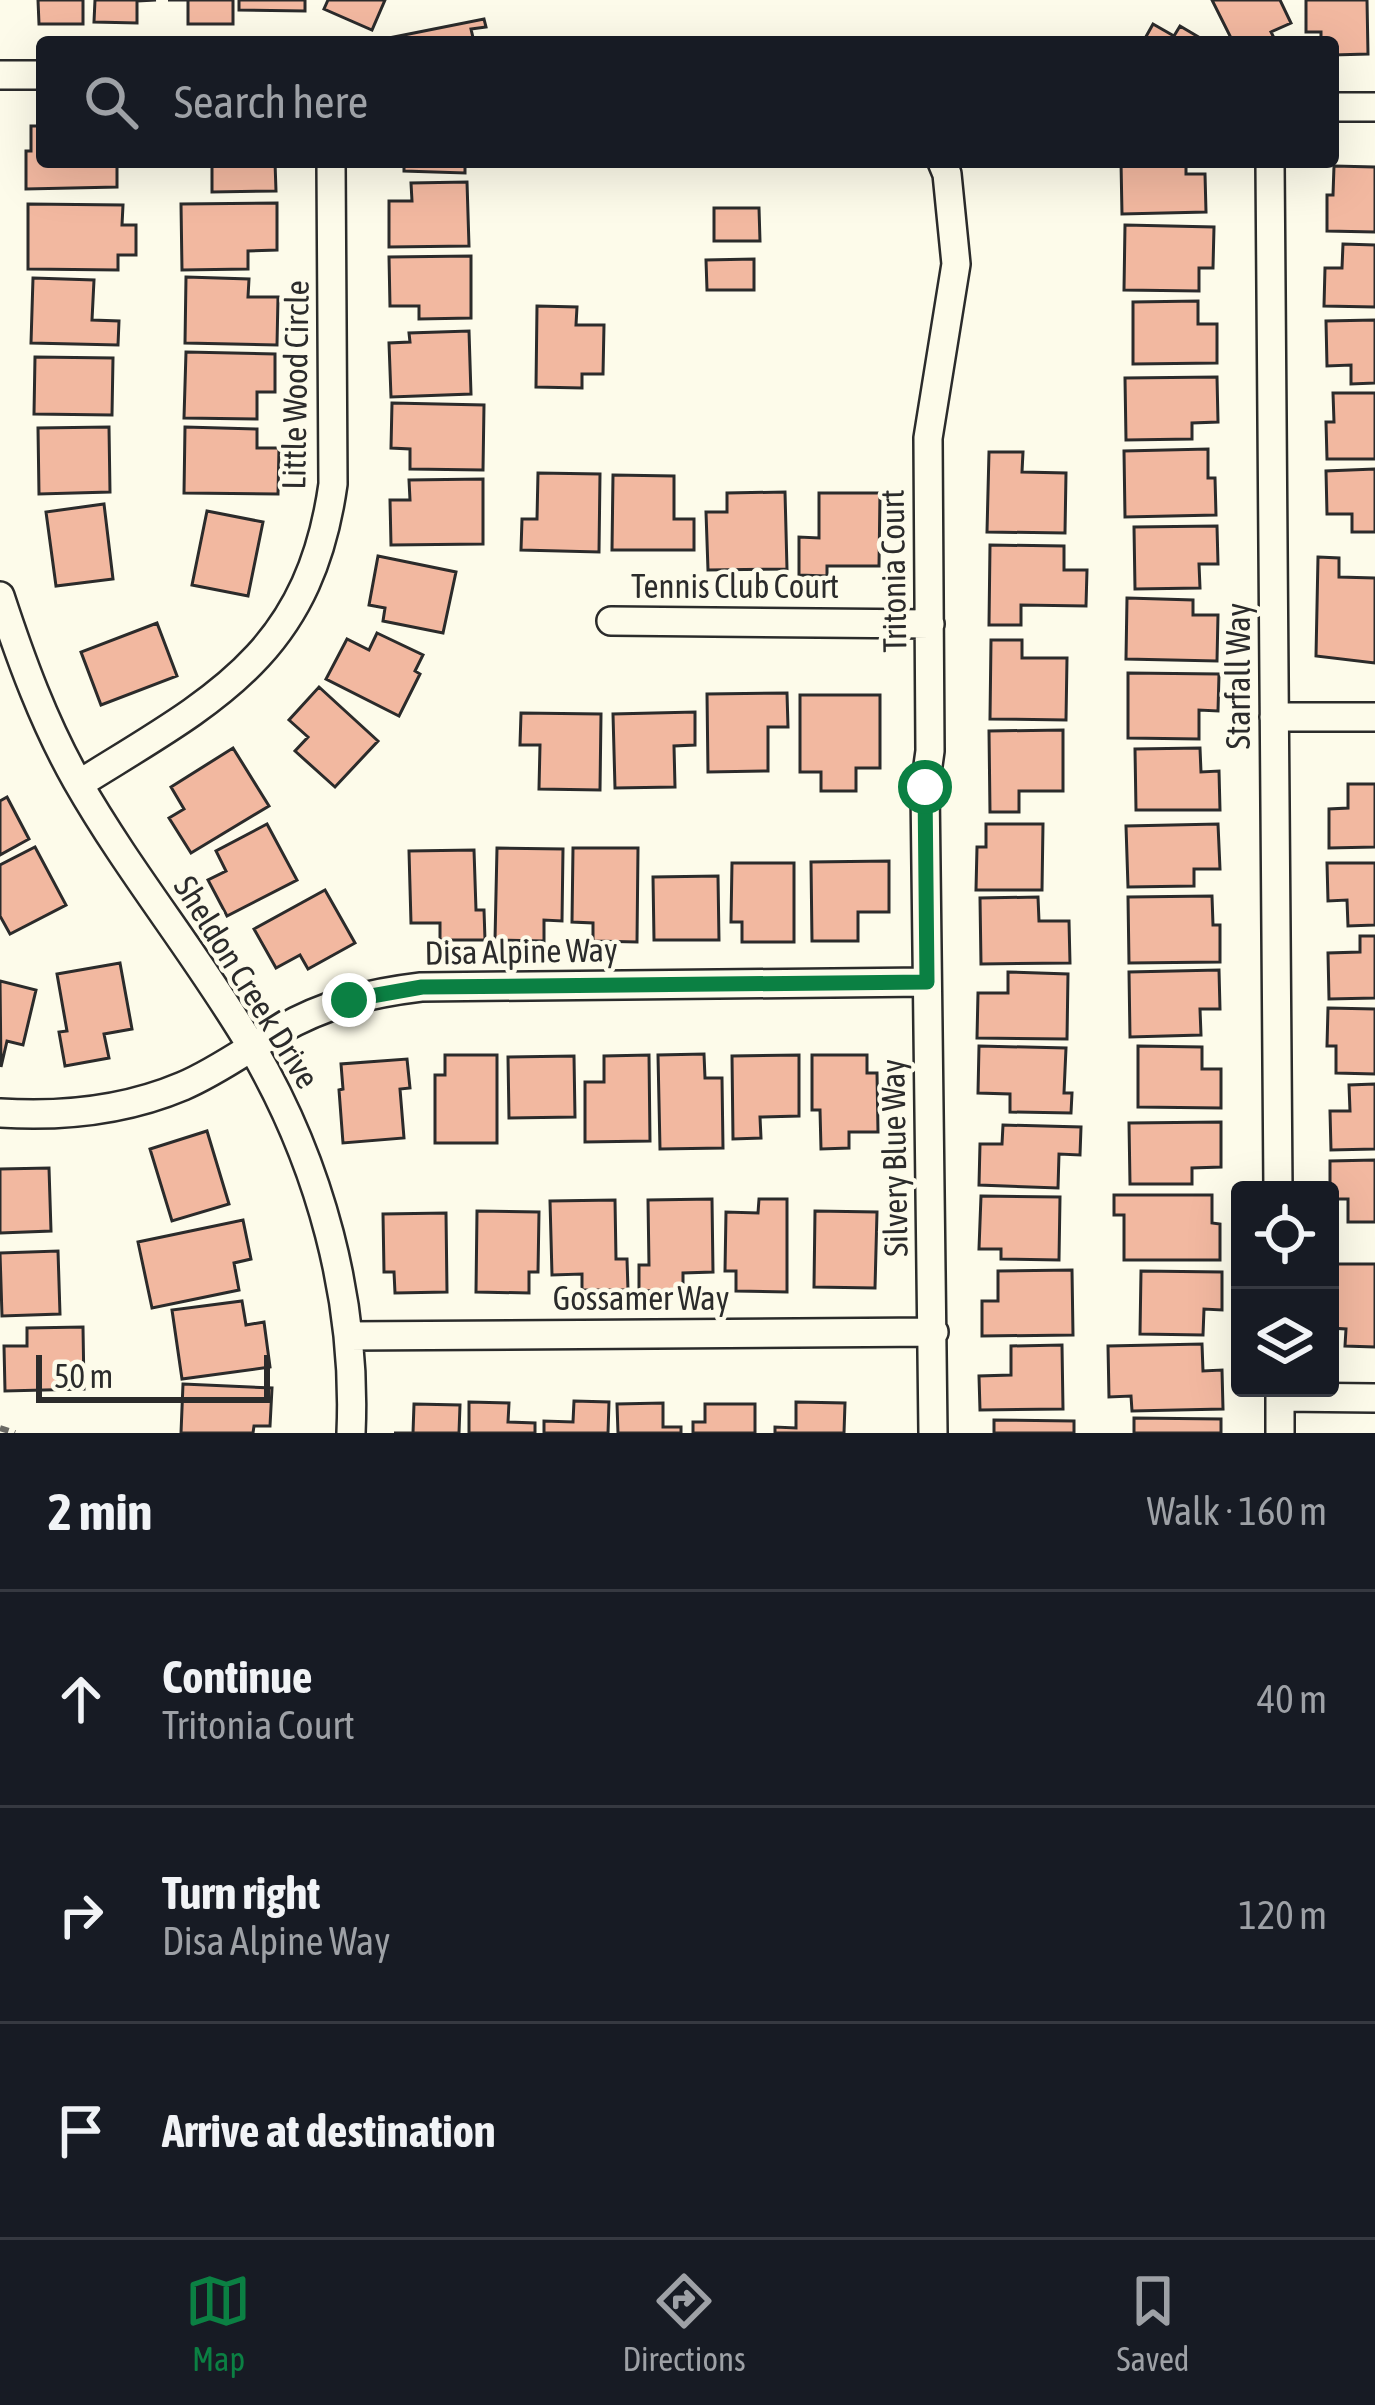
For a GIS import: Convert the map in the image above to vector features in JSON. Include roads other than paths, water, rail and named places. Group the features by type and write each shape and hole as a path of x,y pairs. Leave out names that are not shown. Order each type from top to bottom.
{"street":[{"path":"0,75 36,75"},
{"path":"1339,107 1375,107"},
{"name":"Little Wood Circle","path":"79,784 207,705 232,684 275,635 308,578 329,516 333,484 332,168"},
{"name":"Tritonia Court","path":"927,982 928,438 956,264 944,168"},
{"name":"Starfall Way","path":"1270,168 1278,1181"},
{"name":"Sheldon Creek Drive","path":"0,596 24,668 79,784 252,1048 286,1113 314,1182 334,1253 348,1336 351,1433"},
{"name":"Tennis Club Court","path":"611,621 930,624"},
{"path":"1274,717 1375,717"},
{"name":"Disa Alpine Way","path":"0,1113 70,1114 128,1104 182,1086 313,1012 384,991 927,982"},
{"name":"Silvery Blue Way","path":"927,982 933,1433"},
{"name":"Gossamer Way","path":"348,1336 934,1332"},
{"path":"1339,1396 1375,1398"},
{"path":"1280,1397 1280,1433"}]}
